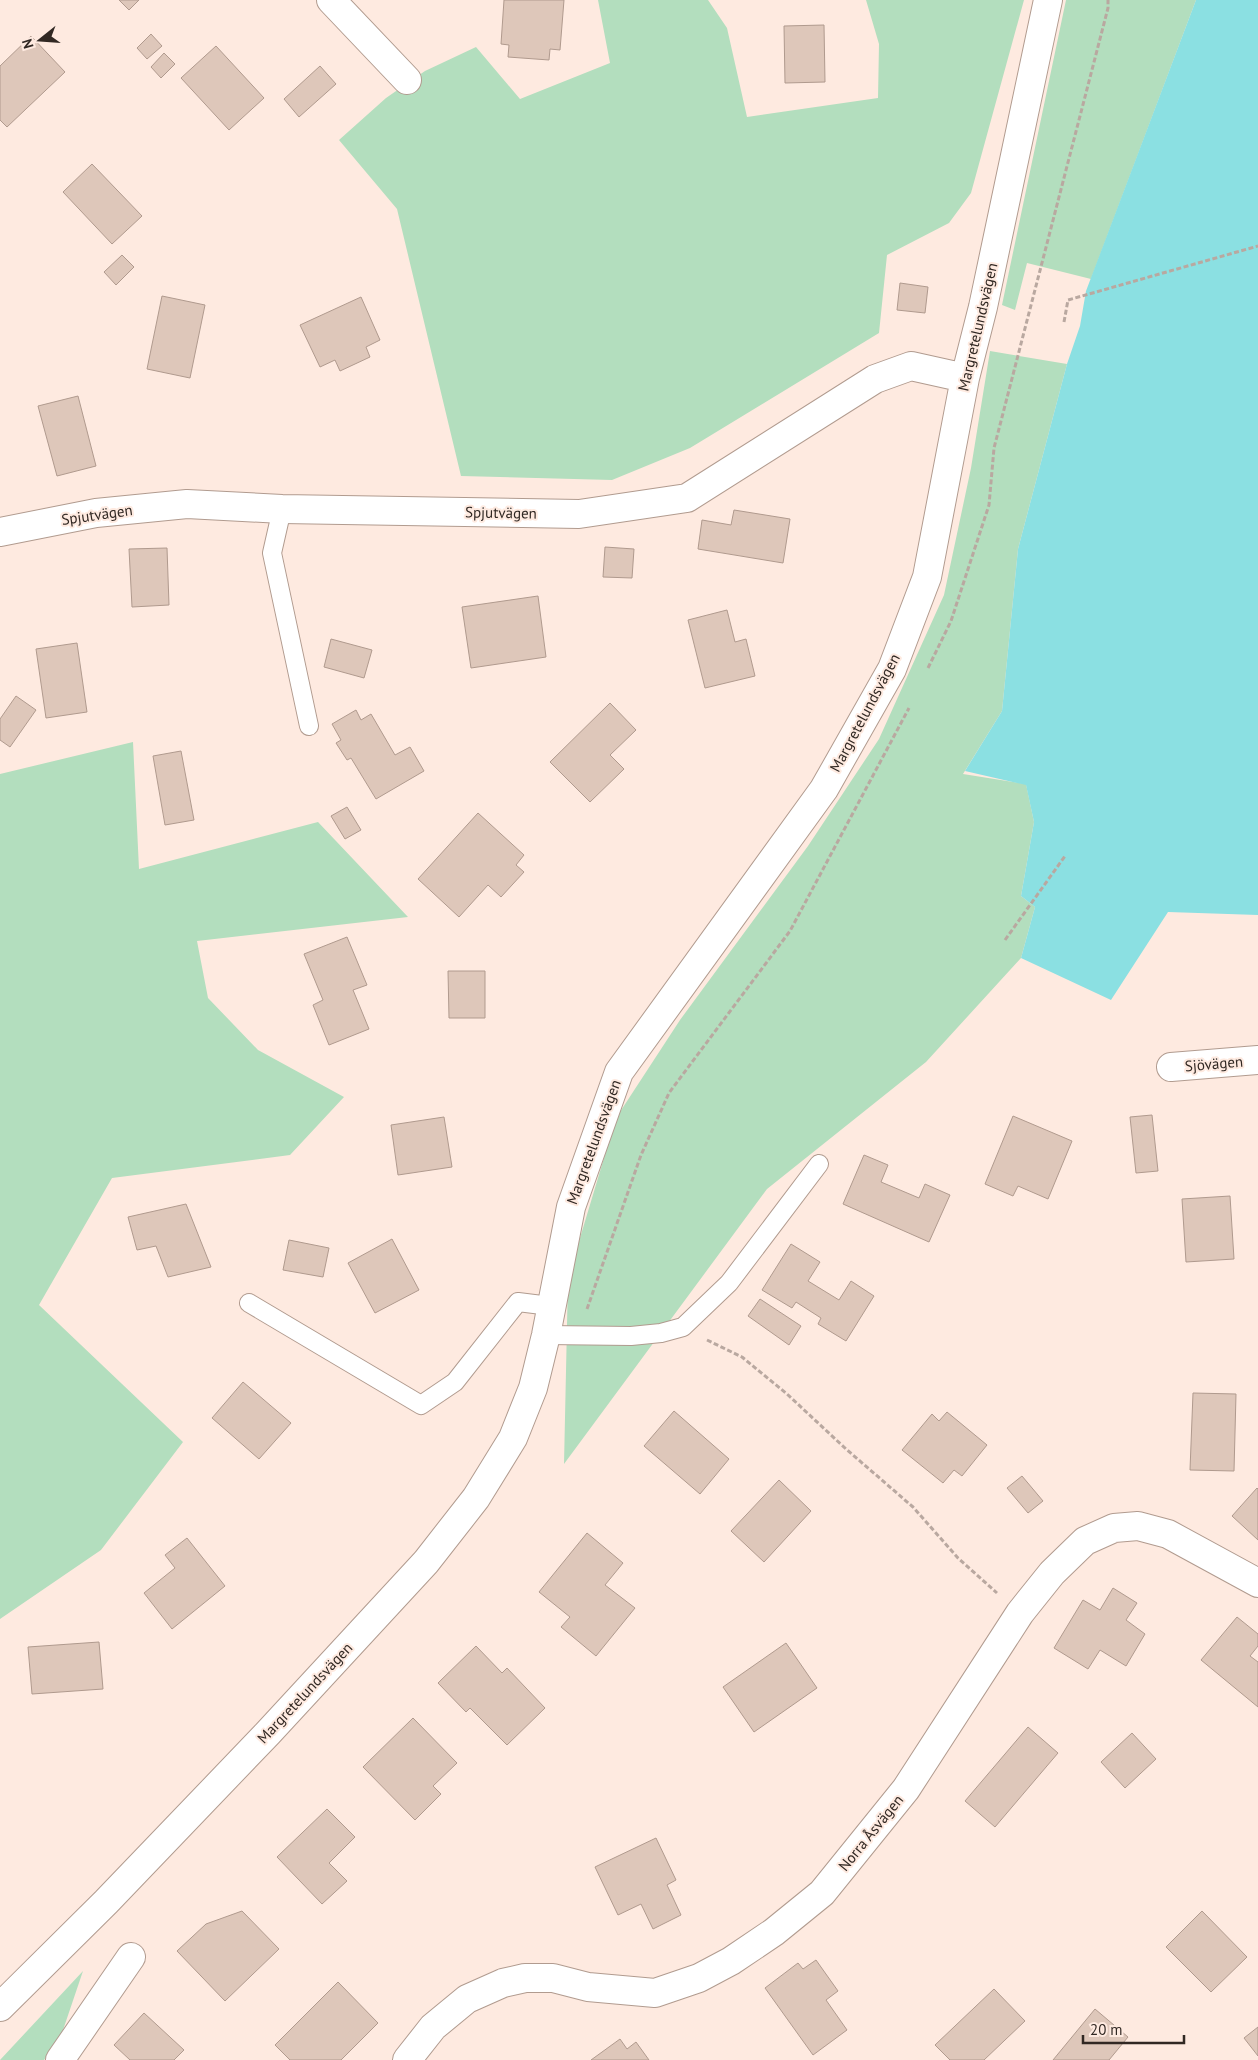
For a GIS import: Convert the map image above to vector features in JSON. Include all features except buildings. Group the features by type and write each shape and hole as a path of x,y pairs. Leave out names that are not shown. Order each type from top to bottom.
{"street":[{"path":"330,0 407,80"},
{"name":"Margretelundsvägen","path":"0,2007 106,1902 174,1831 426,1562 476,1498 513,1438 533,1388 546,1335 550,1306 571,1207 620,1072 824,789 892,669 927,577 965,378 985,298 1048,0"},
{"name":"Spjutvägen","path":"0,532 96,513 187,504 282,509 578,514 687,498 875,379 912,366 965,378"},
{"name":"Sjövägen","path":"1171,1068 1258,1060"},
{"name":"Norra Åsvägen","path":"407,2060 433,2027 467,1999 503,1983 526,1978 553,1978 588,1987 655,1992 699,1978 731,1961 774,1932 822,1893 906,1789 1020,1613 1052,1573 1085,1541 1114,1528 1138,1526 1168,1534 1258,1583"},
{"path":"60,2060 131,1957"}],"lane":[{"path":"282,509 272,554 309,726"},
{"path":"546,1335 631,1336 661,1333 683,1328 730,1283 819,1164"},
{"path":"249,1303 421,1405 455,1382 518,1302 550,1306"}],"path":[{"path":"1064,322 1068,300 1258,246"},
{"path":"1005,940 1065,856"},
{"path":"683,1328 742,1357 787,1394 846,1450 913,1507 958,1558 1020,1613"}],"green space":[{"path":"598,0 708,0 727,28 747,117 878,98 879,44 866,0 1024,0 971,193 949,223 887,255 879,333 690,448 612,480 461,476 397,209 339,140 386,98 425,71 476,47 520,99 610,63"},
{"path":"1066,0 1196,0 1091,279 1027,263 1015,310 1002,305"},
{"path":"990,351 1067,364 1018,549 1002,711 963,774 1026,784 1034,822 1021,896 1035,907 1021,958 926,1062 767,1189 564,1464 568,1278 616,1118 680,1020 808,846 879,739 944,595 971,468"},
{"path":"133,742 139,869 318,822 408,917 197,941 208,998 258,1050 344,1097 290,1155 112,1178 39,1305 183,1442 101,1550 0,1619 0,774"},
{"path":"83,1971 62,2033 44,2060 0,2060"}],"water":[{"path":"1196,0 1258,0 1258,915 1168,912 1111,1000 1021,958 1035,907 1021,896 1034,822 1026,785 965,771 1002,711 1018,549 1067,364 1080,326 1086,291"}]}
